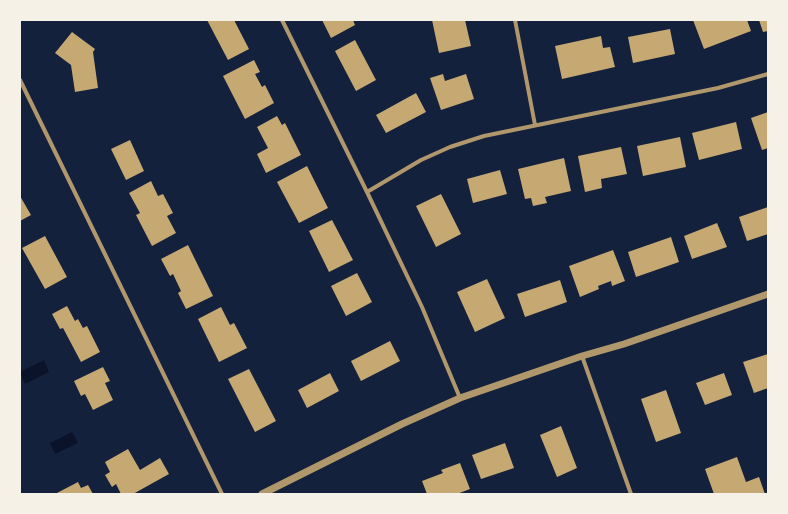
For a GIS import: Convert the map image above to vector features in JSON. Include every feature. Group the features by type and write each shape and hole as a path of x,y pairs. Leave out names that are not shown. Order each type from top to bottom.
{"street":[{"path":"282,20 422,307 460,398"},
{"path":"515,20 535,126"},
{"path":"367,192 421,160 450,147 484,136 718,88 768,74"},
{"path":"20,80 222,494"},
{"path":"262,494 402,424 460,398 582,356 624,344 768,294"},
{"path":"582,356 631,494"}],"water":[{"path":"44,360 49,372 25,384 20,372"},
{"path":"72,432 78,443 55,454 50,443"}],"building":[{"path":"207,20 234,20 249,49 228,60"},
{"path":"322,20 353,20 355,25 331,38"},
{"path":"432,20 465,20 471,46 439,53"},
{"path":"693,20 747,20 751,31 704,49"},
{"path":"759,20 768,20 768,31 763,32"},
{"path":"670,29 675,54 633,63 628,37"},
{"path":"72,32 95,49 93,52 98,88 75,92 71,65 55,53"},
{"path":"601,36 603,48 610,47 615,67 562,79 555,46"},
{"path":"355,40 376,80 356,91 335,51"},
{"path":"254,60 260,72 255,74 262,87 265,85 274,103 245,119 223,76"},
{"path":"443,74 445,81 466,74 474,99 441,110 430,78"},
{"path":"416,93 426,112 386,133 376,115"},
{"path":"768,112 768,148 762,150 751,118"},
{"path":"277,116 282,125 285,123 301,155 266,173 257,154 268,148 257,127"},
{"path":"736,122 742,149 699,160 692,133"},
{"path":"680,137 686,167 643,176 637,146"},
{"path":"130,140 144,171 126,180 111,149"},
{"path":"621,147 627,174 601,179 602,188 585,192 578,156"},
{"path":"564,158 571,191 545,197 547,203 533,206 531,198 525,199 518,169"},
{"path":"307,166 328,208 299,223 277,182"},
{"path":"500,170 507,194 473,203 467,179"},
{"path":"151,181 158,196 163,194 173,213 167,216 176,233 152,246 136,215 140,213 129,193"},
{"path":"441,194 461,234 436,247 416,206"},
{"path":"20,196 31,215 20,221"},
{"path":"768,207 768,234 747,241 739,217"},
{"path":"332,220 353,260 329,272 309,231"},
{"path":"717,223 727,247 692,259 684,236"},
{"path":"45,236 67,277 45,289 22,248"},
{"path":"671,237 679,262 636,277 628,252"},
{"path":"188,245 213,296 186,309 178,293 181,291 173,274 170,276 161,259"},
{"path":"613,250 625,281 612,286 611,281 598,286 599,289 580,297 569,266"},
{"path":"357,273 372,302 346,316 331,286"},
{"path":"487,279 505,318 475,332 457,292"},
{"path":"560,280 567,302 525,317 517,294"},
{"path":"67,306 75,321 78,319 83,328 87,326 100,352 81,362 63,328 60,329 52,314"},
{"path":"221,307 230,325 234,323 247,348 219,362 198,319"},
{"path":"390,341 400,361 361,381 351,361"},
{"path":"768,354 768,388 754,393 743,362"},
{"path":"103,367 110,381 105,383 113,400 93,410 85,394 81,396 74,381"},
{"path":"249,369 276,421 255,432 228,379"},
{"path":"330,373 339,391 307,408 298,390"},
{"path":"724,373 732,395 705,405 696,383"},
{"path":"666,390 681,433 656,442 641,399"},
{"path":"561,426 577,468 557,477 540,435"},
{"path":"505,443 514,468 481,479 472,455"},
{"path":"128,449 140,470 160,458 169,474 133,494 121,494 116,484 112,487 105,475 110,472 105,462"},
{"path":"737,457 746,482 759,477 765,494 714,494 705,469"},
{"path":"460,463 470,489 457,494 427,494 422,481 443,473 441,470"},
{"path":"78,482 81,488 88,485 93,494 55,494"}]}
